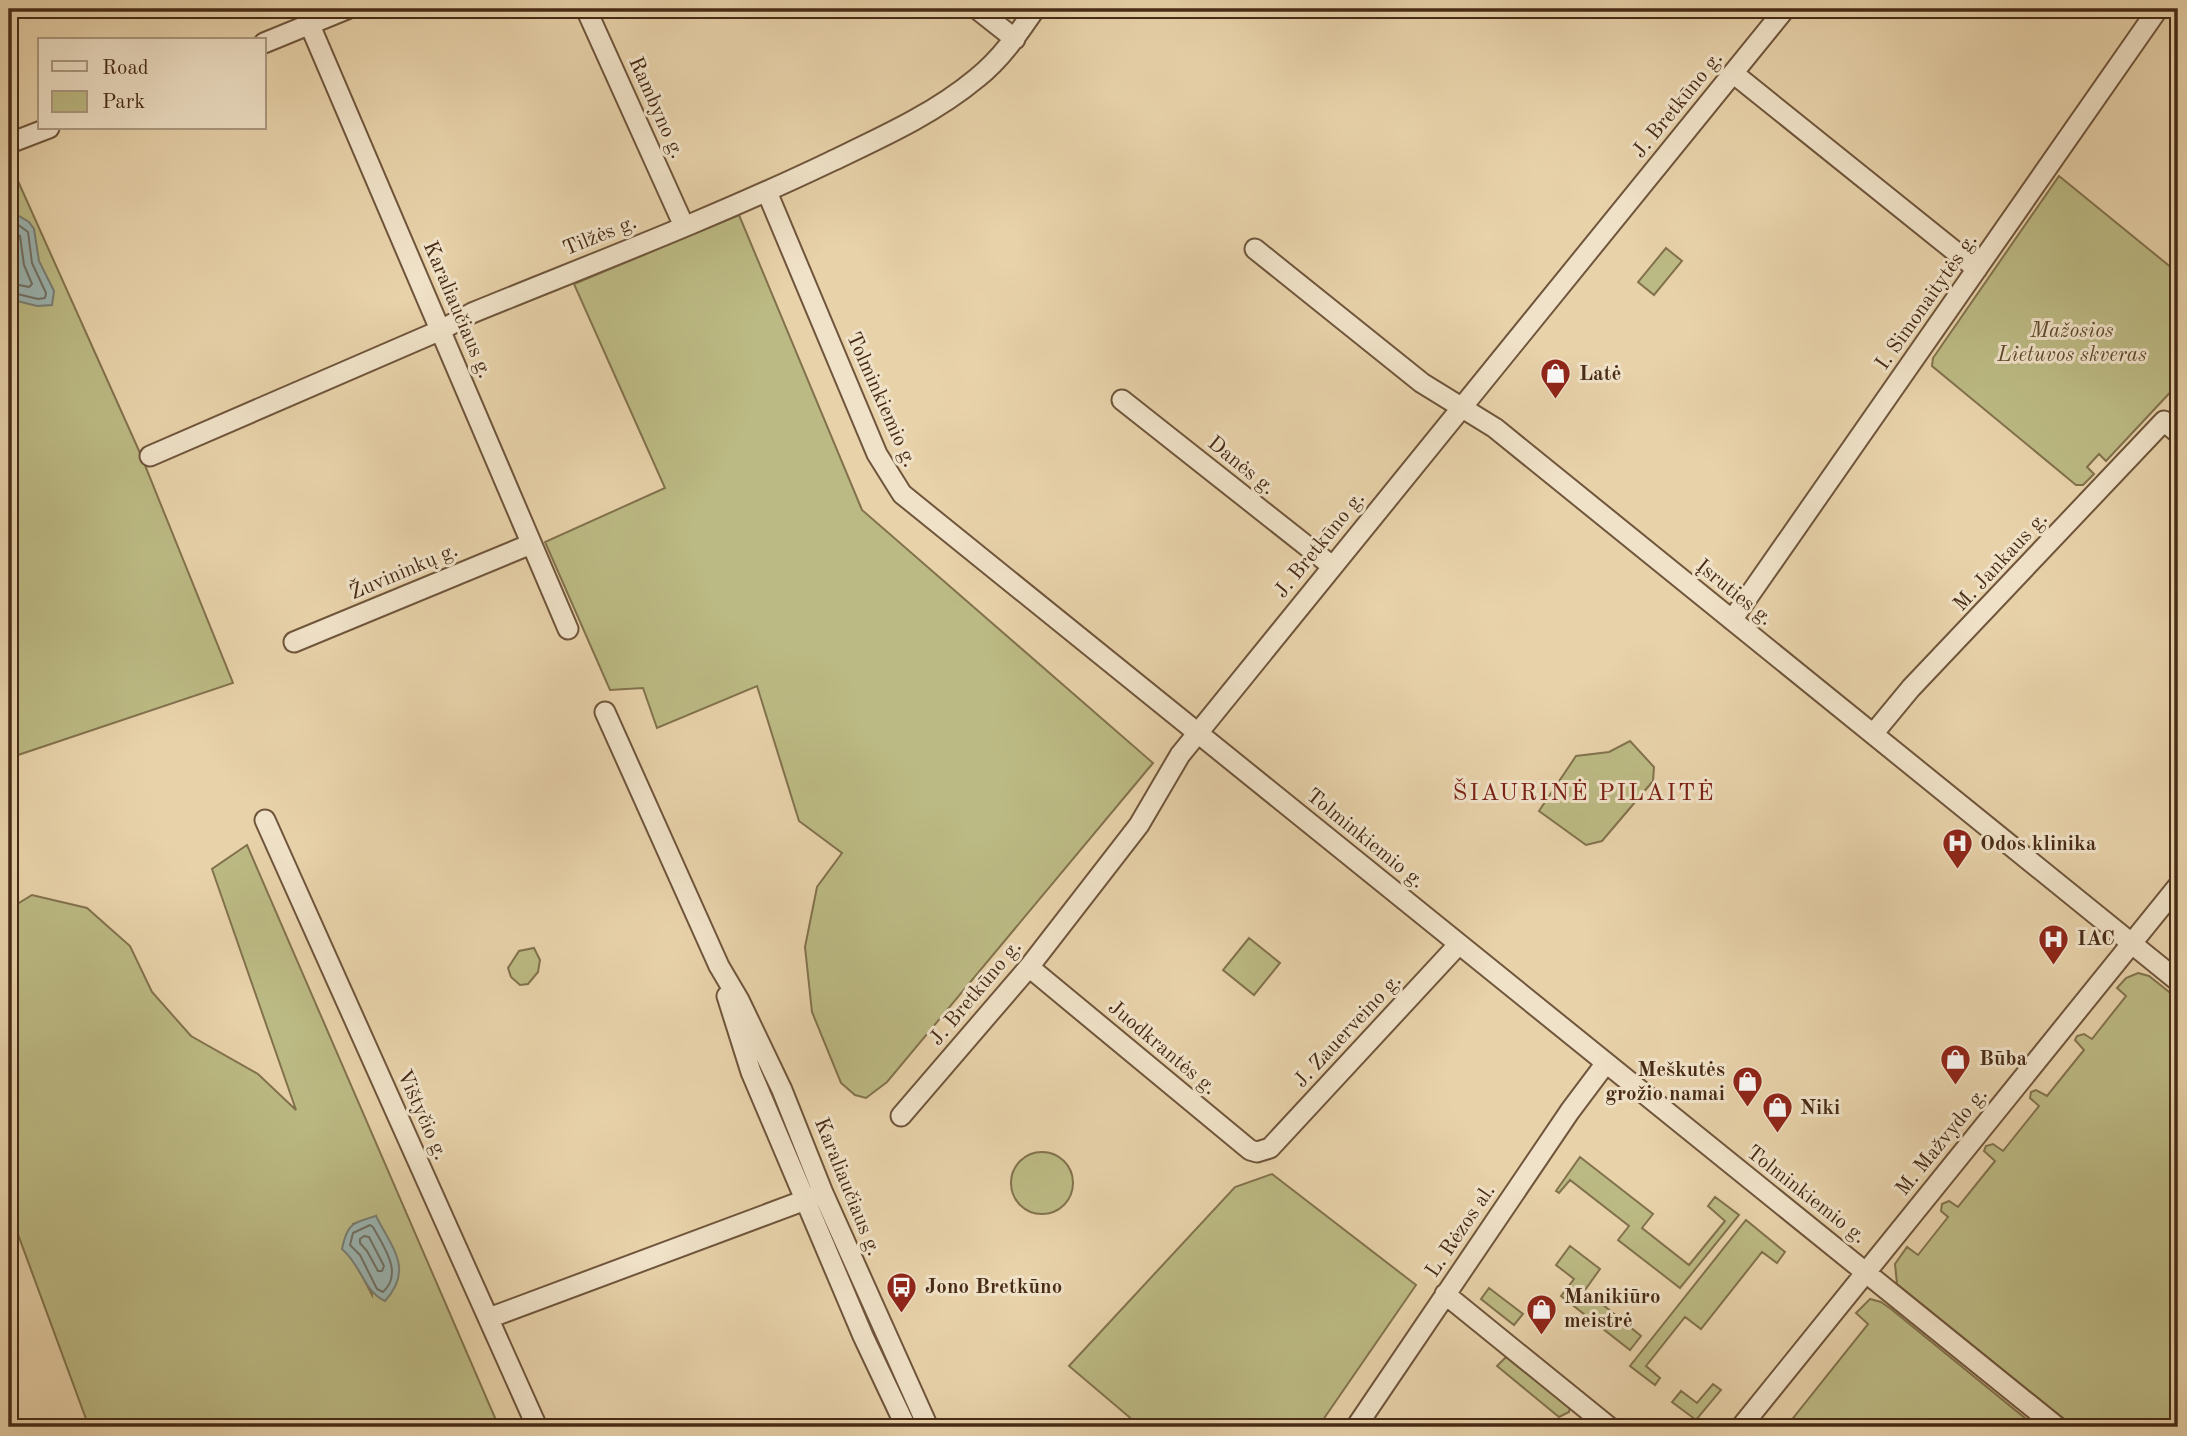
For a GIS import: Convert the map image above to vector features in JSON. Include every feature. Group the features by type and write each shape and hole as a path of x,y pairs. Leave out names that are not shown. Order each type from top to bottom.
{"street":[{"path":"266,42 307,17 347,9"},
{"name":"Rambyno g.","path":"586,9 684,226"},
{"path":"977,9 1015,39"},
{"name":"Tilžės g.","path":"150,456 441,330 472,313 767,192 884,136 954,96 979,77 1015,39 1035,9"},
{"name":"J. Bretkūno g.","path":"901,1116 1029,967 1139,825 1180,755 1198,732 1785,9"},
{"name":"I. Simonaitytės g.","path":"1732,620 2158,9"},
{"name":"Karaliaučiaus g.","path":"307,17 568,629"},
{"path":"1733,73 1977,270"},
{"path":"9,142 43,130"},
{"name":"Tolminkiemio g.","path":"767,192 877,454 895,486 914,505 2057,1427"},
{"name":"Įsruties g.","path":"1255,249 1422,383 1495,428 2178,981"},
{"name":"Danės g.","path":"1122,400 1332,566"},
{"name":"M. Jankaus g.","path":"1873,734 1911,688 2171,427"},
{"name":"Žuvininkų g.","path":"294,642 531,544"},
{"name":"Karaliaučiaus g.","path":"606,712 719,966 729,1007 751,1072 928,1427"},
{"name":"Vištyčio g.","path":"265,820 537,1427"},
{"name":"M. Mažvydo g.","path":"1741,1427 2178,886"},
{"name":"J. Zauerveino g.","path":"1270,1148 1459,944"},
{"name":"Juodkrantės g.","path":"1029,967 1250,1150 1257,1152 1270,1148"},
{"name":"L. Rėzos al.","path":"1356,1427 1606,1063"},
{"path":"489,1318 814,1197"},
{"name":"Karaliaučiaus g.","path":"814,1197 863,1336 906,1427"},
{"path":"1445,1294 1609,1427"}],"green space":[{"path":"9,161 140,453 233,683 9,758"},
{"name":"Mažosios Lietuvos skveras","path":"2059,176 2178,273 2178,384 2106,461 2099,454 2087,467 2094,474 2083,485 2076,485 1932,366 1933,358"},
{"path":"739,215 862,510 1153,763 887,1082 866,1098 855,1095 841,1083 812,1012 805,947 817,887 842,853 799,821 757,686 657,728 643,688 610,690 545,542 665,488 574,284"},
{"path":"1666,248 1682,261 1654,295 1638,282"},
{"path":"1630,741 1654,767 1653,781 1602,841 1586,845 1539,811 1576,756 1609,752"},
{"path":"247,845 499,1427 89,1427 9,1210 9,909 32,895 87,908 130,946 152,992 191,1036 258,1074 296,1110 212,869","holes":["376,1216 372,1295 353,1258 353,1224"]},
{"path":"1249,938 1280,963 1254,995 1223,970"},
{"path":"534,948 540,960 538,972 528,984 520,985 511,977 508,968 519,951"},
{"path":"2138,973 2149,976 2178,999 2178,1427 2074,1427 1897,1284 1895,1264 1907,1247 1918,1255 1948,1217 1941,1211 1942,1204 1949,1201 1958,1207 1995,1161 1984,1151 1986,1146 1993,1144 2003,1151 2039,1106 2030,1098 2031,1092 2036,1090 2047,1096 2084,1050 2075,1040 2077,1036 2084,1034 2092,1039 2126,996 2117,988 2126,978"},
{"path":"1042,1152 1064,1161 1073,1183 1064,1205 1042,1214 1020,1205 1011,1183 1020,1161"},
{"path":"1580,1157 1653,1214 1642,1228 1689,1265 1725,1221 1708,1206 1715,1197 1739,1215 1680,1288 1618,1240 1629,1226 1570,1180 1559,1193 1556,1191"},
{"path":"1272,1174 1416,1285 1318,1427 1141,1427 1069,1366 1235,1187"},
{"path":"1746,1220 1785,1252 1777,1263 1762,1252 1701,1329 1685,1317 1646,1366 1660,1378 1655,1385 1630,1366"},
{"path":"1570,1246 1600,1269 1585,1290 1641,1336 1630,1350 1561,1296 1574,1279 1556,1265"},
{"path":"1489,1288 1523,1314 1514,1325 1481,1299"},
{"path":"1870,1299 1891,1309 2036,1427 1786,1427 1868,1324 1856,1313"},
{"path":"1506,1357 1570,1408 1569,1412 1559,1417 1497,1366"},
{"path":"1713,1384 1721,1390 1696,1420 1672,1402 1681,1391 1697,1403"}],"water":[{"path":"9,210 29,222 34,229 39,261 54,291 52,305 37,306 9,299"},
{"path":"376,1216 394,1249 399,1268 394,1289 385,1301 367,1285 342,1249 346,1234 352,1226"}],"place":[{"name":"Latė","path":"1556,401"},
{"name":"Odos klinika","path":"1957,871"},
{"name":"IAC","path":"2054,966"},
{"name":"Būba","path":"1956,1086"},
{"name":"Meškutės grožio namai","path":"1748,1109"},
{"name":"Niki","path":"1777,1135"},
{"name":"Jono Bretkūno","path":"902,1314"},
{"name":"Manikiūro meistrė","path":"1541,1336"}],"district":[{"name":"ŠIAURINĖ PILAITĖ","path":"1584,794"}]}
